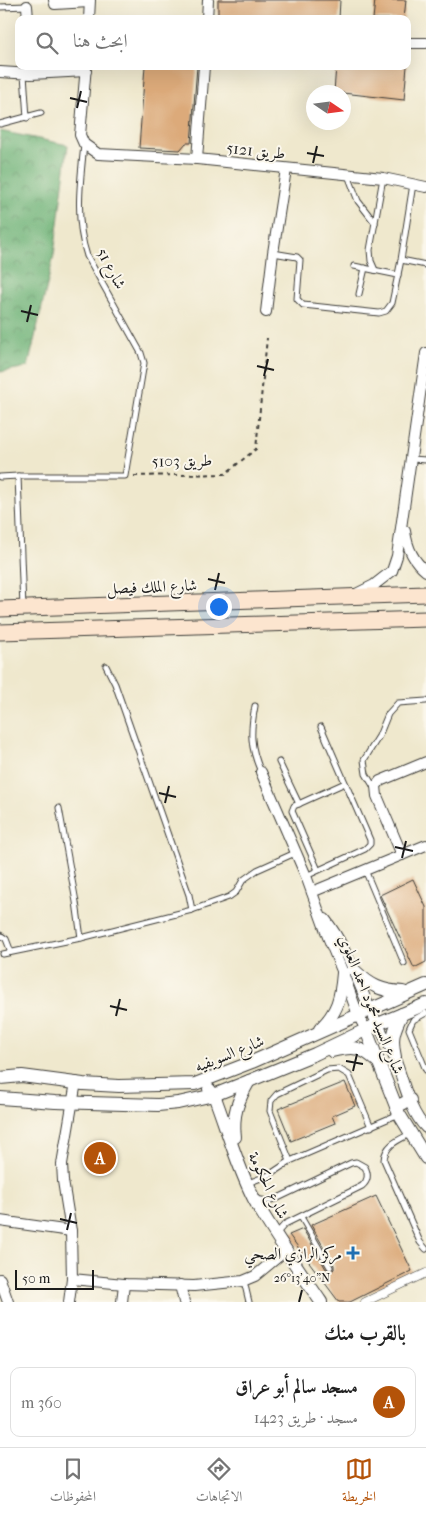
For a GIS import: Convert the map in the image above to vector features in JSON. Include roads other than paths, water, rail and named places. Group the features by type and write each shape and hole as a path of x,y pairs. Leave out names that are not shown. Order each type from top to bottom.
{"main road":[{"name":"شارع الملك فيصل","path":"0,609 426,594"},
{"path":"0,632 426,620"}],"street":[{"path":"207,15 208,0"},
{"path":"54,2 89,1 88,15"},
{"path":"27,6 28,15"},
{"path":"411,42 426,43"},
{"path":"0,72 47,70"},
{"name":"شارع 51","path":"84,144 80,135 86,70"},
{"path":"197,159 199,97 203,70"},
{"name":"طريق 5121","path":"84,144 98,154 197,159 348,174 383,178 426,187"},
{"path":"266,312 286,169"},
{"path":"349,597 374,585 392,571 397,556 426,359"},
{"path":"402,515 407,542 413,558 426,571"},
{"path":"402,855 375,789 380,781 426,762"},
{"name":"شارع السيد محمود احمد العلوي","path":"261,772 320,913 340,940 358,1015 372,1027 395,1058 410,1100 426,1128"},
{"path":"312,892 426,845"},
{"path":"314,1034 331,1018 349,972 367,983 386,991 406,993"},
{"name":"شارع السيد محمود احمد العلوي","path":"349,972 370,1010 379,1063 398,1110 410,1134 426,1158"},
{"name":"شارع السويفيه","path":"0,1078 22,1076 119,1086 195,1084 252,1062 426,985"},
{"name":"شارع السويفيه","path":"0,1098 158,1105 178,1103 214,1095 315,1054 426,1004"},
{"path":"395,1058 392,1043 402,1014"},
{"path":"315,1054 343,1048 361,1048 379,1063"},
{"path":"238,1162 233,1124 240,1096 249,1081"},
{"path":"69,1302 72,1279 71,1231 62,1164 76,1082"},
{"path":"195,1084 207,1088 214,1095"},
{"name":"شارع الحكومة","path":"214,1095 238,1162 254,1199 285,1251 321,1302"},
{"path":"398,1110 410,1100"},
{"path":"0,1221 71,1231"},
{"path":"72,1279 124,1284 194,1286 243,1281 255,1276 285,1251"},
{"path":"365,1302 426,1273"},
{"path":"0,1279 8,1302"},
{"path":"122,1302 124,1284"},
{"path":"180,1285 184,1302"}],"lane":[{"path":"0,7 27,6"},
{"path":"27,118 28,71"},
{"path":"0,124 41,113"},
{"name":"شارع 51","path":"18,476 125,476 144,363 141,353 87,256 82,241 79,188 84,144"},
{"path":"348,174 358,200 375,223"},
{"path":"375,270 370,254 383,178"},
{"path":"273,253 297,257 300,260 297,299 299,302 307,306 382,312 391,306 401,260 413,184"},
{"path":"401,260 426,264"},
{"path":"354,266 398,275"},
{"path":"359,294 365,268"},
{"path":"412,459 426,460"},
{"path":"0,478 18,476 23,608"},
{"path":"106,666 115,684 155,796 192,910"},
{"path":"375,789 366,774 364,760 380,736 388,714 398,703 426,701"},
{"path":"255,706 251,739 261,772"},
{"path":"306,876 365,849 370,844 370,836 321,726"},
{"path":"279,762 300,804"},
{"path":"318,870 292,814 292,808 346,783"},
{"path":"59,808 81,938"},
{"path":"3,954 81,938 192,910 229,897 236,892 242,880 257,870 296,853"},
{"path":"365,870 404,963"},
{"path":"0,935 6,938 11,952"},
{"path":"426,1014 414,1020 409,1028 426,1070"},
{"path":"290,1162 270,1111 271,1102 277,1094 327,1070 338,1069 352,1079 371,1126"},
{"path":"247,1183 269,1175 290,1162 371,1126 398,1110"},
{"path":"410,1134 390,1146 384,1156 384,1160 420,1242 426,1248"},
{"path":"254,1199 267,1201 278,1198 351,1163 356,1162 365,1167 368,1178 366,1183 285,1224 276,1236"},
{"path":"301,1217 330,1267"},
{"path":"243,1281 249,1302"}],"place":[{"name":"مسجد سالم أبو عراق","path":"100,1158"},
{"name":"مركز الرازي الصحي","path":"353,1253"}]}
